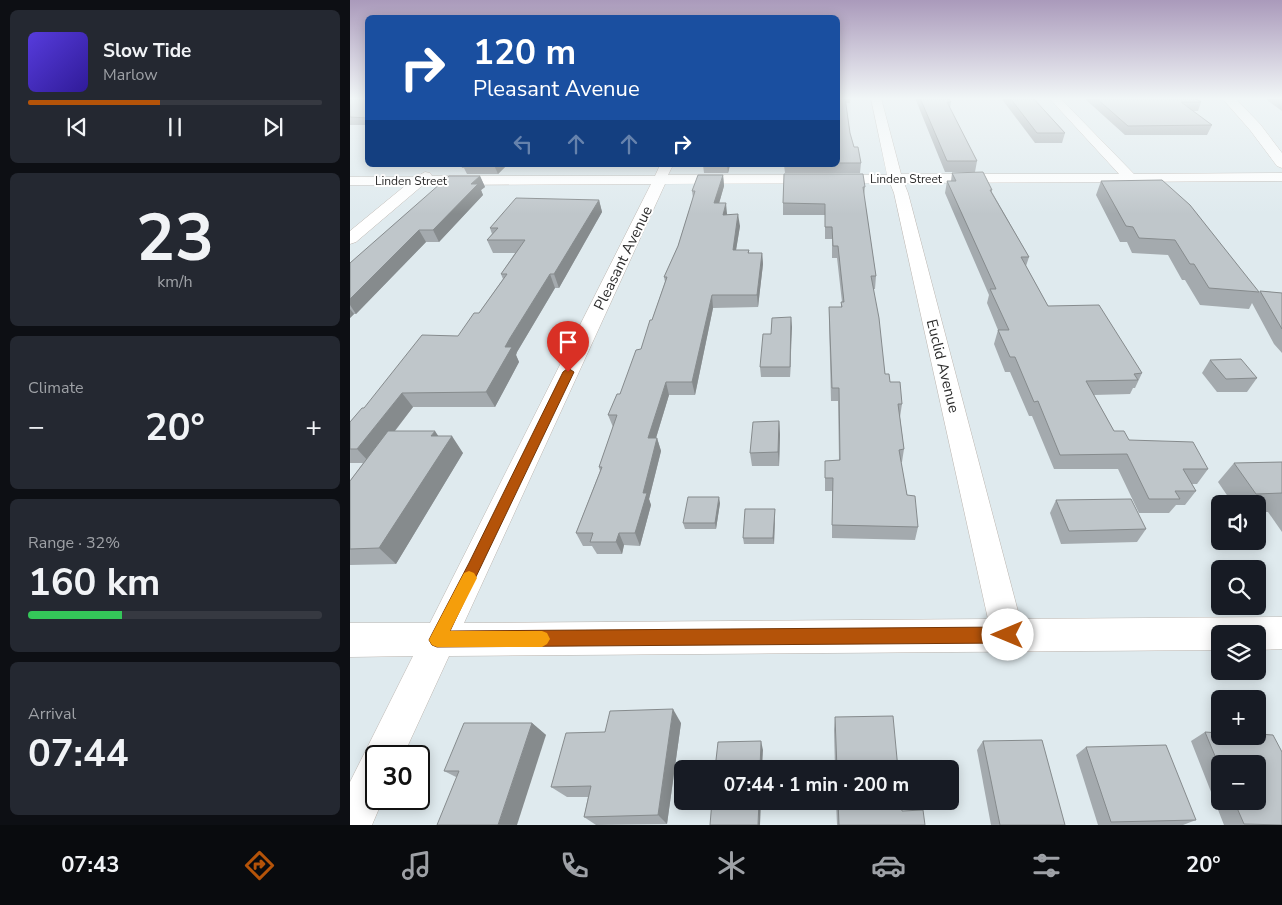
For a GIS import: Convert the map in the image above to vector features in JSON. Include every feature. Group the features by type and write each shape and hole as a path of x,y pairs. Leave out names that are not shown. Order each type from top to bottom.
{"street":[{"name":"Euclid Avenue","path":"885,136 895,179 901,193 1008,635"},
{"path":"1091,136 1131,178"},
{"path":"1262,136 1282,162"},
{"path":"350,239 436,167"},
{"name":"Linden Street","path":"350,181 662,172 895,179 1282,177"},
{"name":"Pleasant Avenue","path":"388,745 437,640 475,567 654,194 662,172"},
{"path":"350,640 1282,633"},
{"path":"351,825 365,794"}],"building":[{"path":"840,136 851,136 854,147 858,147 861,163 840,163"},
{"path":"936,136 965,136 977,161 947,161"},
{"path":"983,172 992,190 990,190 1029,257 1021,257 1048,306 1099,305 1142,373 1134,374 1138,380 1086,381 1114,431 1124,431 1129,440 1193,442 1208,469 1183,469 1196,491 1175,491 1180,499 1149,499 1127,454 1060,455 1038,401 1034,402 1015,357 1010,357 998,330 1009,330 990,289 996,289 947,181 956,181 952,173"},
{"path":"784,174 863,174 865,187 863,187 876,276 871,276 879,318 885,374 889,374 890,382 900,382 902,404 898,404 904,449 899,450 907,495 915,496 918,527 832,525 833,478 825,478 825,461 840,460 839,388 832,388 829,307 842,307 841,302 844,302 838,246 833,246 832,227 825,227 825,204 783,203"},
{"path":"698,175 723,175 714,203 726,203 723,215 738,214 733,250 749,250 748,253 762,253 757,295 712,295 692,382 666,382 648,438 657,438 643,493 647,493 635,533 619,533 616,542 590,542 593,533 576,533 602,467 599,467 617,415 608,415 617,394 620,394 636,350 641,349 650,320 652,320 667,277 664,277 678,246"},
{"path":"449,176 480,176 471,184 478,184 433,230 419,230 350,299 350,263"},
{"path":"1162,180 1190,205 1259,292 1209,288 1194,264 1190,264 1175,240 1139,238 1133,227 1126,226 1101,181"},
{"path":"516,198 599,200 554,274 550,274 510,338 505,347 512,347 486,392 402,393 357,449 350,449 350,422 364,408 422,335 458,336 474,313 479,313 507,274 501,274 525,240 487,240 498,228 490,228"},
{"path":"1260,291 1282,293 1282,329"},
{"path":"791,317 790,367 760,367 763,334 771,334 772,318"},
{"path":"1241,359 1257,378 1226,379 1210,360"},
{"path":"779,421 778,452 750,453 753,422"},
{"path":"388,431 435,431 431,436 452,436 379,548 350,549 350,481"},
{"path":"1282,462 1282,493 1256,494 1234,463"},
{"path":"688,497 719,497 715,523 683,523"},
{"path":"1131,499 1146,529 1069,531 1056,500"},
{"path":"745,509 775,509 773,538 743,538"},
{"path":"673,709 658,815 584,817 591,786 551,787 566,733 605,732 610,711"},
{"path":"893,716 897,760 837,760 835,717"},
{"path":"464,723 532,723 498,825 437,825 459,771 444,771"},
{"path":"1205,732 1211,732 1211,745 1266,745 1266,735 1273,735 1282,752 1282,825 1244,824 1238,810 1266,810 1266,755 1215,755"},
{"path":"1042,740 1065,825 1000,825 983,741"},
{"path":"761,741 760,760 716,760 718,742"},
{"path":"1166,745 1196,820 1111,822 1086,747"},
{"path":"711,810 759,810 758,825 710,825"},
{"path":"838,810 923,810 925,825 839,825"}],"slow traffic":[{"path":"469,578 437,640 542,639"}],"route":[{"path":"568,372 475,567 437,640 1008,635"}]}
